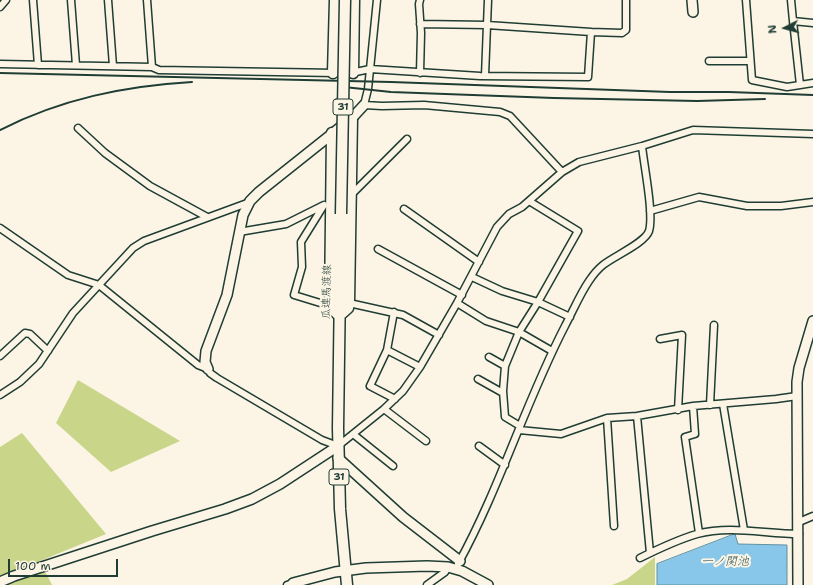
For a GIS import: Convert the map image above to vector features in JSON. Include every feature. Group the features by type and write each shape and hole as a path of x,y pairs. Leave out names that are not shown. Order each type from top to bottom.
{"main road":[{"path":"333,73 334,0"},
{"name":"瓜連馬渡線","path":"345,0 338,458 340,509 346,585"},
{"path":"353,73 354,0"},
{"path":"332,133 328,201 330,306 339,316 348,308 349,303 352,118"}],"street":[{"path":"0,7 6,0"},
{"path":"33,0 38,64"},
{"path":"71,0 76,66"},
{"path":"108,0 113,66"},
{"path":"147,0 152,67"},
{"path":"338,446 322,440 210,373 206,362 206,351 227,296 243,215 250,202 272,182 352,118 364,105 368,89 377,0"},
{"path":"420,0 420,73"},
{"path":"485,76 488,0"},
{"path":"420,24 488,25 622,33 626,30 626,0"},
{"path":"692,0 693,12"},
{"path":"746,0 752,80 787,86 813,83"},
{"path":"791,0 800,85"},
{"path":"793,21 813,23"},
{"path":"0,64 152,67 159,70 333,73 353,73 370,69 485,76 588,77 591,32"},
{"path":"709,61 750,61"},
{"path":"364,105 382,106 424,104 500,112 510,116 562,172"},
{"path":"78,128 105,153 150,186 207,217"},
{"path":"0,582 14,576 225,509 252,499 280,484 338,446 384,409 403,391 420,367 462,295 497,227 509,214 529,201 562,172 579,162 642,146 693,130 813,134"},
{"path":"351,195 407,139"},
{"path":"427,585 454,566 474,534 505,465 552,351 589,281 603,265 645,238 649,230 650,211 642,146"},
{"path":"650,211 700,197 747,206 781,206 813,202"},
{"path":"239,232 286,224 328,201"},
{"path":"328,201 301,242 302,267 294,295 330,306"},
{"path":"529,201 578,231 538,302 519,332 505,366 503,393 505,417 519,428 561,434 608,418 637,416 710,404 797,396"},
{"path":"0,395 20,382 39,364 73,313 132,248 144,241 250,202"},
{"path":"404,209 480,262"},
{"path":"0,228 68,275 99,285 198,365 208,369"},
{"path":"378,249 462,295"},
{"path":"472,277 502,291 538,302 570,317"},
{"path":"349,303 403,315 439,335"},
{"path":"457,303 486,321 519,332 552,351"},
{"path":"394,312 387,350 370,386 395,399"},
{"path":"798,585 799,534 797,382 799,368 813,321"},
{"path":"710,404 714,325"},
{"path":"0,356 25,333 30,334 48,351"},
{"path":"660,339 682,335 678,410"},
{"path":"387,350 420,367"},
{"path":"489,357 505,366"},
{"path":"478,379 503,393"},
{"path":"723,404 744,530"},
{"path":"693,406 695,434 685,437 699,533"},
{"path":"384,409 426,441"},
{"path":"637,416 650,553"},
{"path":"608,418 614,526"},
{"path":"353,434 394,466"},
{"path":"479,446 505,465"},
{"path":"338,458 454,566 488,585"},
{"path":"798,522 813,516"},
{"path":"640,558 699,533 744,530 799,534"},
{"path":"290,584 335,572 392,567 454,566"}],"green space":[{"path":"78,380 180,441 111,472 56,423"},
{"path":"22,433 106,534 40,561 52,585 0,585 0,447"},
{"path":"655,557 655,585 612,585 627,579"}],"water":[{"name":"一ノ関池","path":"735,534 738,544 787,545 787,585 657,585 657,564"}],"railway":[{"path":"0,73 391,82 670,92 729,92 813,95"},
{"path":"0,130 46,110 93,96 142,87 192,82"},
{"path":"344,87 391,92 554,98 697,101 765,99"}]}
